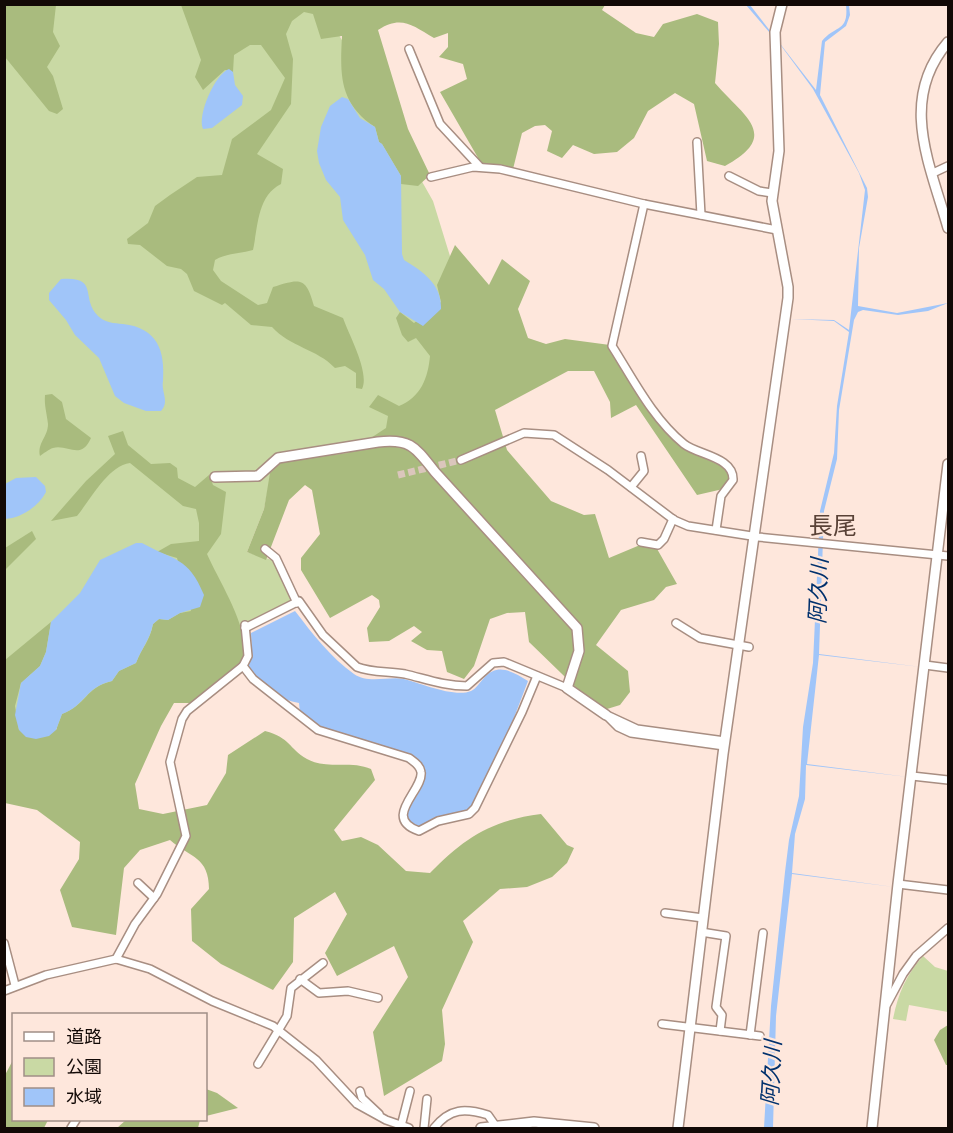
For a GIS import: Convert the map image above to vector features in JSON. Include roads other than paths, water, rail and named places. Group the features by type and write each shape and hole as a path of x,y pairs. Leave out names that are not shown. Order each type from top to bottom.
{"street":[{"path":"678,1128 737,645 788,298 772,193 779,151 775,32 782,4"},
{"path":"948,42 931,67 921,96 921,123 948,228"},
{"path":"409,49 440,124 480,167"},
{"path":"697,142 701,215"},
{"path":"933,172 948,166"},
{"path":"431,177 480,167 500,169 644,204 777,230"},
{"path":"729,176 759,191 772,193"},
{"path":"644,204 612,346 669,430 694,451 730,467 733,480 721,496 716,530"},
{"path":"461,460 524,433 554,435 631,487 673,519 688,526 833,545 938,557 948,556"},
{"path":"215,477 258,476 278,458 378,442 394,440 415,447 577,628 579,651 567,688"},
{"path":"631,487 644,471 641,456"},
{"path":"872,1128 898,884 948,464"},
{"path":"642,542 658,545 673,519"},
{"path":"265,549 276,558 297,603 299,602 323,635 363,670 404,674 452,686 467,686 472,684 493,663 504,662 567,688 606,714 618,727 631,733 724,744"},
{"path":"116,959 154,898 186,836 170,762 182,719 187,711 243,666 248,650 245,626 297,603"},
{"path":"676,623 700,638 749,647"},
{"path":"925,665 948,668"},
{"path":"243,666 252,679 318,730 409,758 419,765 422,772 420,781 404,807 403,816 409,825 419,831 438,821 469,814 475,808 537,676"},
{"path":"912,776 948,780"},
{"path":"138,883 154,898"},
{"path":"898,884 948,890"},
{"path":"665,914 703,918"},
{"path":"886,1006 903,974 916,956 948,928"},
{"path":"701,932 726,936 717,1007 722,1015 720,1031"},
{"path":"750,1035 763,933"},
{"path":"4,943 15,985"},
{"path":"4,991 15,985 79,966 116,959 150,969 212,1001 279,1030 316,1060 357,1104 386,1120 405,1127 410,1091"},
{"path":"258,1064 289,1012 291,988 323,963"},
{"path":"300,979 319,993 348,992 378,998"},
{"path":"662,1024 760,1036"},
{"path":"360,1091 362,1098 386,1120"},
{"path":"424,1128 427,1099"},
{"path":"434,1128 448,1114 460,1110 488,1115 495,1125"},
{"path":"481,1128 534,1122 594,1128"}],"water":[{"name":"阿久川","path":"746,5 750,5 816,90 822,41 843,24 846,5 849,5 850,15 846,26 825,42 820,95 867,188 868,197 859,248 858,306 897,313 948,303 928,311 898,315 863,310 858,312 854,320 839,410 837,459 824,511 819,654 921,667 819,655 807,764 908,777 806,765 805,799 795,834 792,873 894,887 792,874 776,1016 773,1128 764,1128 771,1006 785,872 789,840 799,796 803,727 813,663 820,511 834,453 837,406 849,332 834,321 791,319 834,320 849,330 865,190 859,173 813,89 782,47"},
{"path":"229,69 233,72 235,85 243,96 242,105 212,128 203,129 203,114 208,96 218,79"},
{"path":"342,97 348,99 360,118 375,127 379,142 401,176 402,254 404,260 430,280 441,300 441,309 423,326 400,312 384,289 373,280 365,255 343,220 340,197 326,180 319,163 317,151 321,127 330,106"},
{"path":"61,279 81,281 85,285 93,309 104,320 135,326 152,336 163,360 165,404 161,411 146,411 124,403 115,396 99,358 75,335 49,300 49,293"},
{"path":"36,477 45,486 46,492 43,497 23,514 5,519 5,484 16,478"},
{"path":"136,543 142,543 186,566 204,595 200,607 180,613 168,620 159,619 153,624 136,663 119,671 112,681 96,687 76,706 62,714 56,730 49,736 36,739 26,737 19,730 15,715 21,683 40,666 46,652 51,622 80,593 100,560"},
{"path":"295,611 330,653 354,674 366,679 404,679 456,693 471,691 495,670 506,670 528,681 501,752 480,789 480,797 469,814 423,827 412,826 405,815 420,791 424,778 422,765 322,729 300,713 299,703 277,695 253,674 248,668 252,654 251,633"}],"tunnel":[{"path":"398,475 461,460"}],"district":[{"name":"長尾","path":"833,526"}]}
